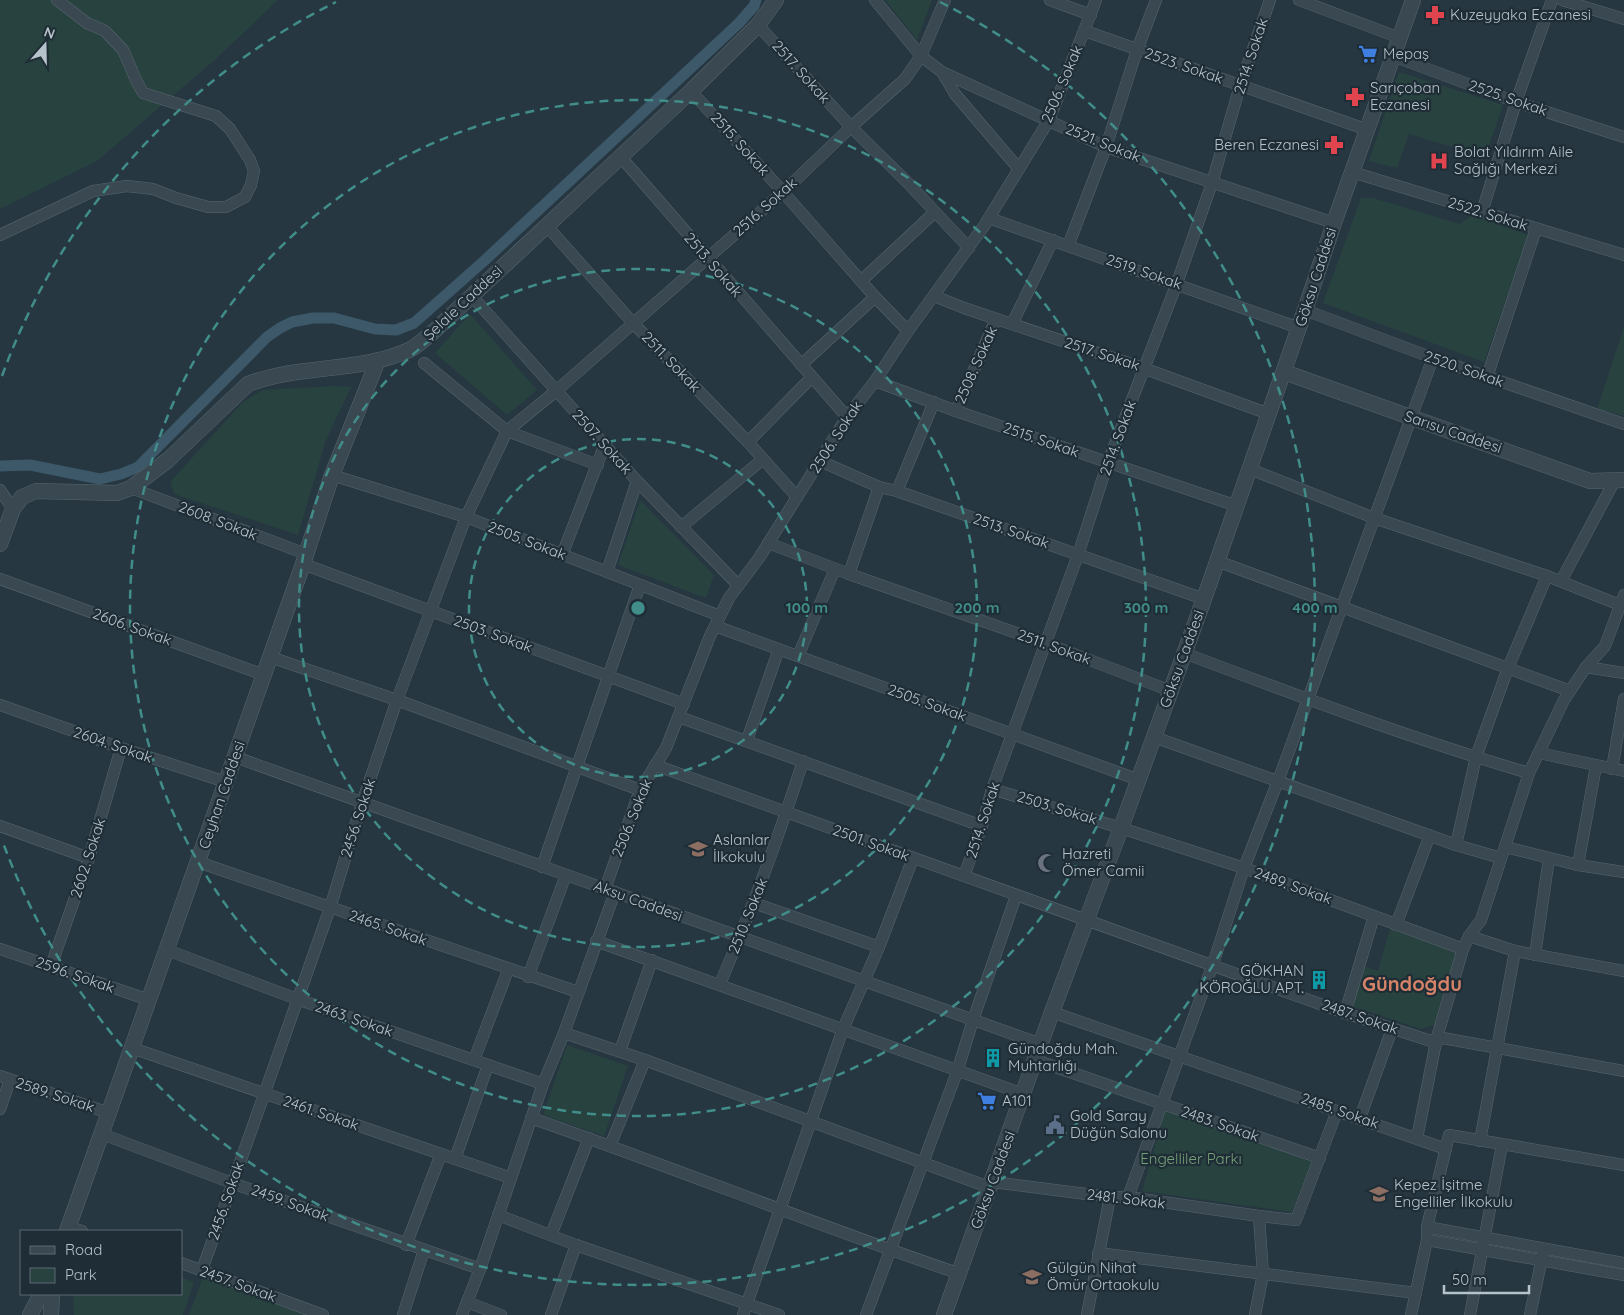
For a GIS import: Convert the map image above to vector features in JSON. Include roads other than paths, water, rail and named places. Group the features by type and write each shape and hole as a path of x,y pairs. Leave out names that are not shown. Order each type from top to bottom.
{"street":[{"path":"0,235 93,191 127,186 142,187 208,207 226,207 245,197 254,171 250,160 230,129 216,116 143,92 123,50 105,32 87,23 57,0"},
{"name":"Şelale Caddesi","path":"0,544 13,509 22,498 36,491 117,493 131,488 168,460 248,384 264,378 285,374 354,366 411,350 431,334 691,91 758,25 776,0"},
{"name":"2521. Sokak","path":"875,0 921,56 942,72 1106,147 1212,184 1334,223"},
{"name":"2516. Sokak","path":"556,391 783,192 905,78 921,56 945,0"},
{"path":"1050,0 1091,16"},
{"name":"2506. Sokak","path":"462,1315 480,1269 542,1084 564,1033 596,941 640,790 666,748 729,598 768,543 847,417 875,381 908,331 989,218 1049,120 1096,0"},
{"path":"1068,246 1106,147 1137,50 1156,0"},
{"name":"2514. Sokak","path":"964,876 982,826 992,789 1078,555 1108,462 1177,283 1212,184 1240,86 1270,0"},
{"path":"1299,0 1400,38"},
{"name":"Göksu Caddesi","path":"944,1315 992,1185 1052,1012 1139,780 1204,599 1413,0"},
{"path":"1482,212 1516,102 1552,0"},
{"path":"1562,0 1624,19"},
{"name":"2517. Sokak","path":"758,25 851,127 969,248"},
{"name":"2523. Sokak","path":"1085,31 1368,130"},
{"name":"2525. Sokak","path":"1394,56 1516,102 1624,137"},
{"path":"942,72 955,94 1019,169"},
{"name":"2515. Sokak","path":"691,91 875,297 908,331"},
{"name":"2513. Sokak","path":"620,156 707,259 847,417"},
{"name":"2522. Sokak","path":"1352,172 1624,255"},
{"path":"861,281 935,212"},
{"name":"2519. Sokak","path":"989,218 1177,283 1299,328"},
{"name":"2511. Sokak","path":"546,225 633,323 748,442 797,497"},
{"path":"1486,377 1536,229"},
{"name":"2508. Sokak","path":"1012,324 1053,240"},
{"name":"2507. Sokak","path":"471,295 637,481 738,585"},
{"name":"2517. Sokak","path":"934,296 996,319 1143,368 1269,414"},
{"path":"801,365 875,297"},
{"name":"2520. Sokak","path":"1305,310 1432,358 1624,424"},
{"name":"2508. Sokak","path":"956,411 996,319"},
{"path":"1128,1197 1212,964 1244,868 1278,781 1432,358"},
{"name":"Ceyhan Caddesi","path":"73,1230 109,1113 264,676 332,474 378,360"},
{"path":"424,363 507,431 598,466"},
{"name":"Sarısu Caddesi","path":"1284,372 1590,480 1619,480"},
{"path":"748,442 812,377"},
{"name":"2515. Sokak","path":"875,381 956,411 1237,506"},
{"name":"2456. Sokak","path":"202,1270 330,908 362,803 398,700 466,518 507,431 556,391"},
{"name":"2508. Sokak","path":"897,491 934,402"},
{"path":"562,555 605,444"},
{"path":"681,527 763,459"},
{"name":"2513. Sokak","path":"820,461 878,487 897,491 1204,599"},
{"path":"1250,469 1374,518 1622,600 1604,646 1586,667 1564,700 1529,773 1480,920 1463,949 1437,1040 1416,1138"},
{"name":"2505. Sokak","path":"332,474 466,518 640,585 779,649 1139,780"},
{"path":"1561,581 1619,480"},
{"path":"607,572 637,481"},
{"path":"848,574 878,487"},
{"name":"2608. Sokak","path":"131,488 304,559"},
{"path":"0,490 13,509"},
{"name":"2511. Sokak","path":"768,543 848,574 1045,643 1171,691"},
{"name":"2503. Sokak","path":"304,559 430,611 684,704"},
{"path":"1217,561 1570,691"},
{"path":"798,656 835,569"},
{"path":"1456,845 1476,758 1508,668 1547,576"},
{"name":"2606. Sokak","path":"0,579 264,676"},
{"path":"542,867 640,585"},
{"path":"747,740 779,649"},
{"path":"1184,653 1476,758 1529,773"},
{"path":"270,657 398,700 640,790"},
{"path":"1586,667 1624,672"},
{"path":"1539,753 1618,770 1624,699"},
{"name":"2604. Sokak","path":"0,705 121,748 226,782"},
{"path":"679,717 982,826"},
{"path":"1154,737 1456,845 1549,858 1578,865 1624,872"},
{"name":"2602. Sokak","path":"51,966 89,858 121,748"},
{"name":"Aksu Caddesi","path":"235,758 1041,1044"},
{"name":"2510. Sokak","path":"720,984 754,903 787,813 803,761"},
{"name":"2501. Sokak","path":"655,765 1086,920"},
{"path":"1578,865 1596,766"},
{"name":"2503. Sokak","path":"992,789 1121,828"},
{"path":"0,826 89,858"},
{"name":"2489. Sokak","path":"1121,828 1244,868 1463,949"},
{"path":"1396,924 1430,835"},
{"path":"745,1309 843,1029 913,858"},
{"path":"1535,955 1549,858"},
{"name":"2465. Sokak","path":"198,862 528,977 578,992"},
{"path":"528,977 566,875"},
{"path":"866,1315 922,1162 958,1072 973,1020 1016,896"},
{"path":"754,903 878,947"},
{"path":"1345,1013 1374,916"},
{"name":"2487. Sokak","path":"1086,920 1392,1029 1437,1040 1624,1072"},
{"path":"1469,936 1514,952 1624,971"},
{"path":"596,941 1023,1094"},
{"name":"2596. Sokak","path":"0,949 149,1000"},
{"name":"2463. Sokak","path":"167,950 297,999 542,1084"},
{"path":"1480,1141 1514,952"},
{"path":"620,1050 652,960"},
{"path":"474,1060 508,970"},
{"name":"2485. Sokak","path":"1052,1012 1446,1149"},
{"path":"1360,1118 1392,1029"},
{"name":"2481. Sokak","path":"564,1033 620,1050 922,1162 992,1185 1110,1197 1128,1197 1296,1220 1320,1158"},
{"name":"2461. Sokak","path":"132,1048 510,1178"},
{"path":"610,1146 645,1060"},
{"name":"2483. Sokak","path":"1035,1060 1320,1158"},
{"path":"454,1159 488,1065"},
{"path":"0,1109 5,1078"},
{"name":"2589. Sokak","path":"5,1078 109,1113"},
{"path":"1320,1158 1337,1111"},
{"path":"531,1118 960,1274"},
{"name":"2459. Sokak","path":"102,1134 232,1183 406,1245 480,1269"},
{"path":"1410,1315 1428,1240 1426,1227 1449,1136 1624,1165"},
{"path":"551,1235 589,1138"},
{"path":"1470,1315 1502,1145"},
{"path":"406,1245 441,1154"},
{"path":"1087,1315 1110,1197"},
{"path":"498,1215 745,1309 779,1315"},
{"path":"1255,1315 1263,1274 1259,1216"},
{"path":"1426,1227 1483,1243 1543,1254 1624,1263"},
{"path":"1428,1240 1483,1243"},
{"path":"551,1315 576,1245"},
{"path":"402,1315 424,1250"},
{"path":"1098,1253 1416,1293"},
{"path":"1543,1254 1624,1275"},
{"path":"1530,1315 1543,1254"},
{"name":"2457. Sokak","path":"182,1263 323,1315"},
{"path":"30,1315 40,1295"},
{"path":"51,1315 52,1295"},
{"path":"467,1302 501,1315"}],"waterway":[{"path":"0,466 30,465 100,479 121,474 138,467 267,337 280,328 292,322 313,318 334,318 375,329 396,330 414,323 484,261 739,23 754,6 756,0"}],"place":[{"name":"Kuzeyyaka Eczanesi","path":"1435,15"},
{"name":"Mepaş","path":"1368,54"},
{"name":"Sarıçoban Eczanesi","path":"1355,97"},
{"name":"Beren Eczanesi","path":"1334,145"},
{"name":"Bolat Yıldırım Aile Sağlığı Merkezi","path":"1439,161"},
{"name":"Aslanlar İlkokulu","path":"698,849"},
{"name":"Hazreti Ömer Camii","path":"1047,863"},
{"name":"GÖKHAN KÖROĞLU APT.","path":"1319,980"},
{"name":"Gündoğdu Mah. Muhtarlığı","path":"993,1058"},
{"name":"A101","path":"987,1101"},
{"name":"Gold Saray Düğün Salonu","path":"1055,1125"},
{"name":"Kepez İşitme Engelliler İlkokulu","path":"1379,1194"},
{"name":"Gülgün Nihat Ömür Ortaokulu","path":"1032,1277"}],"district":[{"name":"Gündoğdu","path":"1412,984"}],"park label":[{"name":"Engelliler Parkı","path":"1191,1159"}]}
